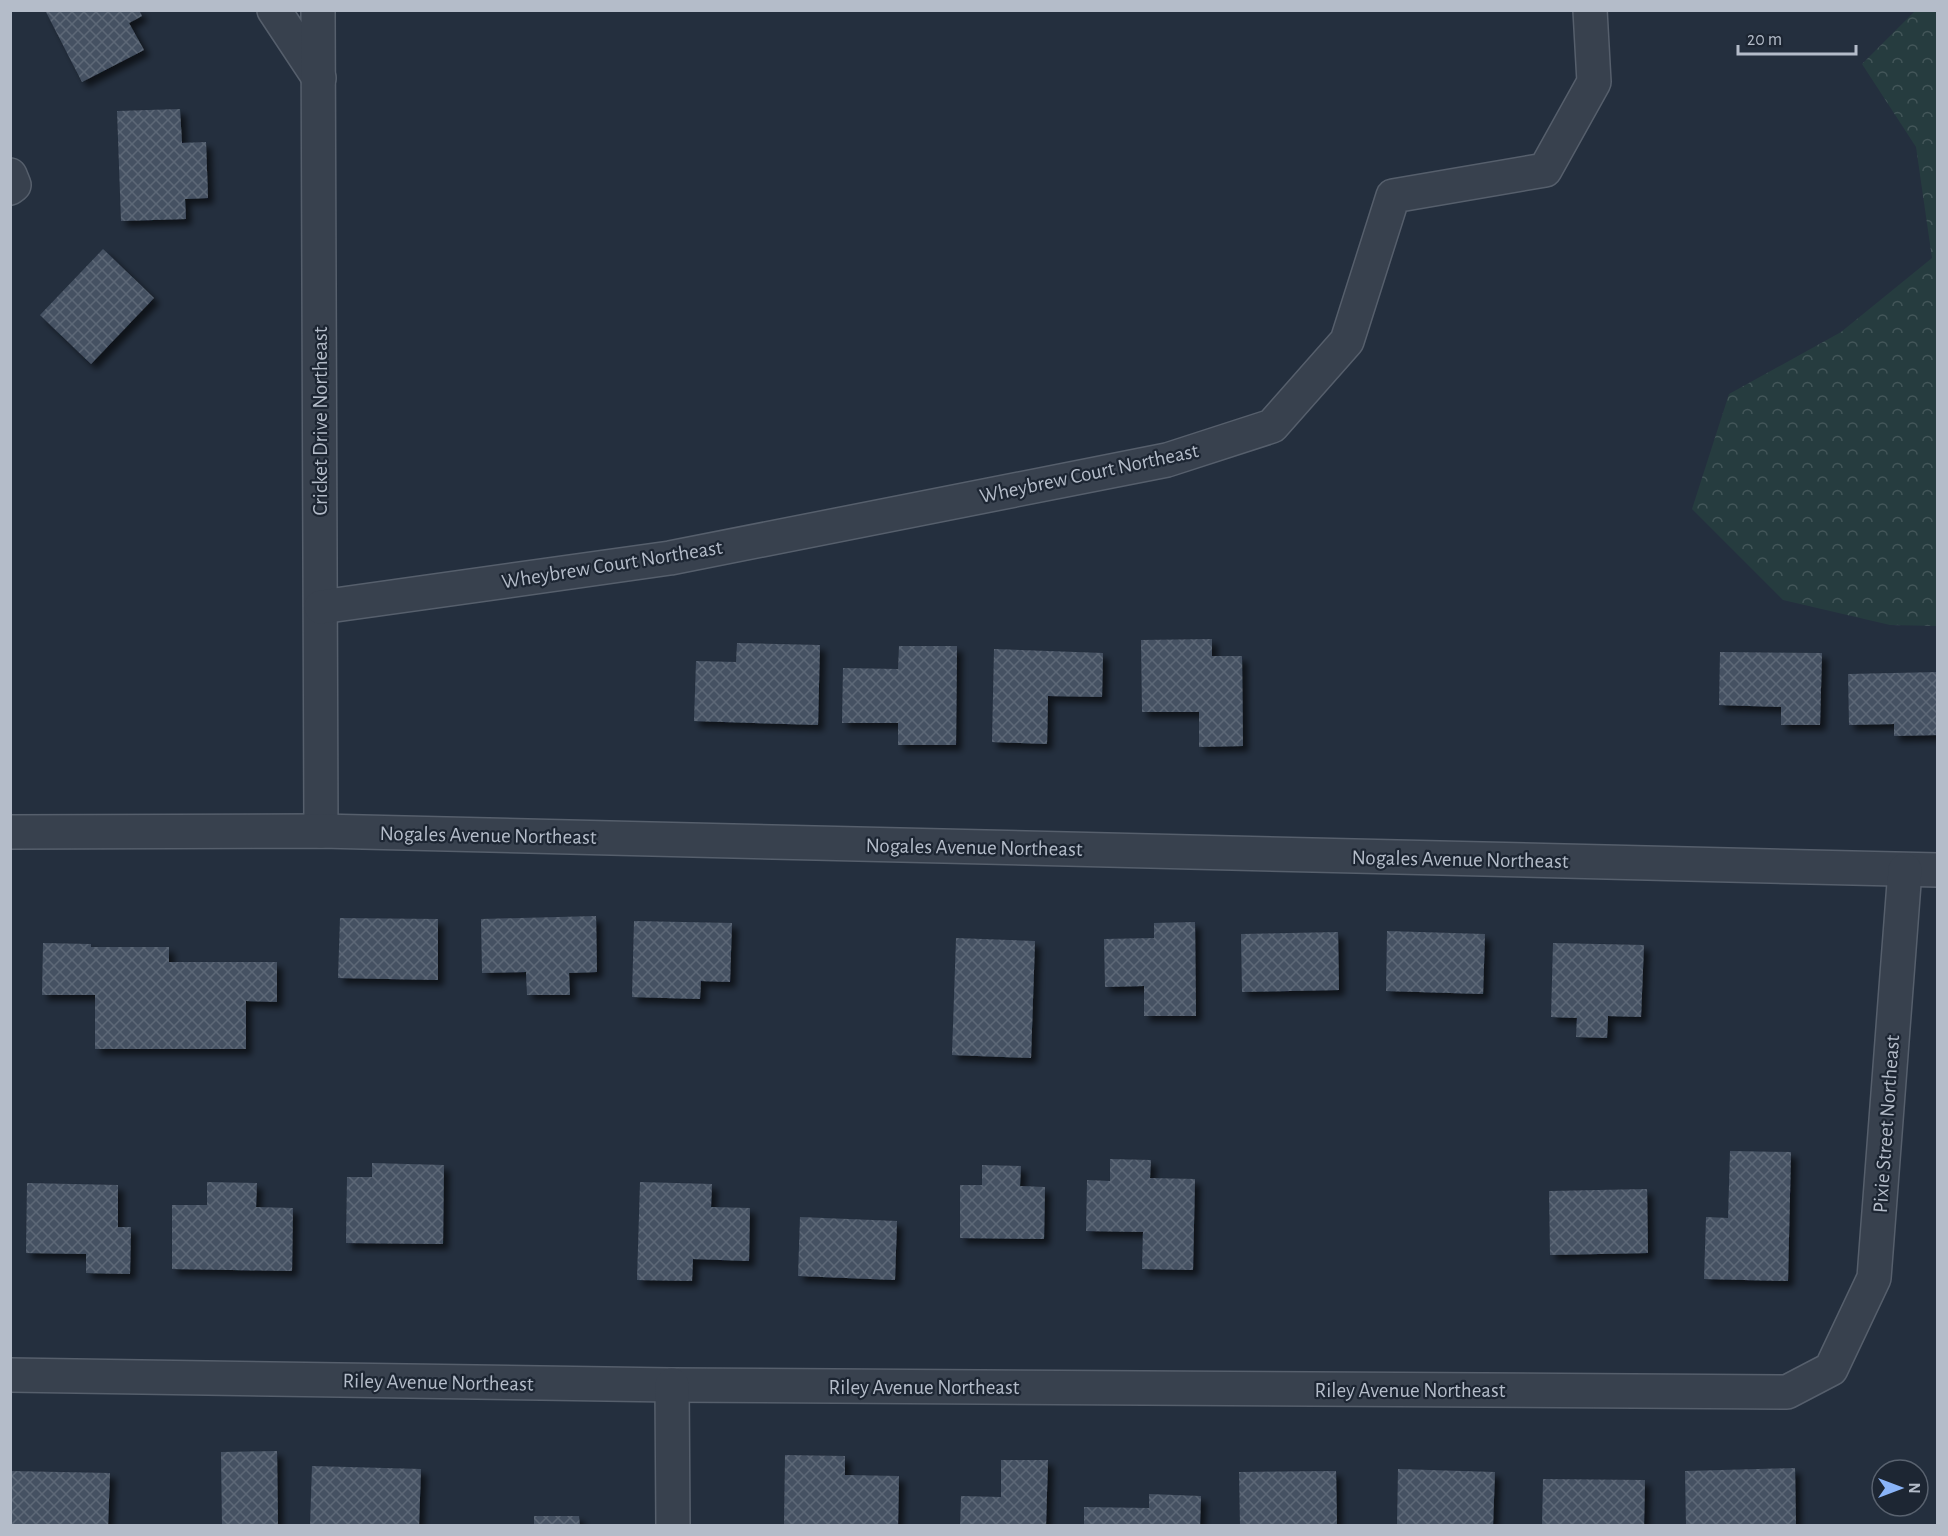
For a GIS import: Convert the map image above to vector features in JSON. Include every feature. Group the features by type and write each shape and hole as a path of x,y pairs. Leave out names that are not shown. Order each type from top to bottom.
{"street":[{"path":"274,10 319,78"},
{"name":"Cricket Drive Northeast","path":"318,10 321,831"},
{"name":"Wheybrew Court Northeast","path":"321,607 670,558 1167,460 1272,426 1347,341 1393,196 1545,170 1594,82 1590,10"},
{"path":"10,175 14,185 10,188"},
{"name":"Nogales Avenue Northeast","path":"10,832 321,831 1938,870"},
{"name":"Pixie Street Northeast","path":"1831,1369 1874,1278 1905,870"},
{"name":"Riley Avenue Northeast","path":"10,1375 672,1385 1787,1392 1831,1369"},
{"path":"672,1385 673,1526"}],"green space":[{"path":"1916,10 1938,11 1937,626 1890,625 1783,600 1692,509 1729,394 1841,332 1932,258 1916,147 1862,64"}],"building":[{"path":"45,10 139,10 142,16 129,23 144,50 82,82"},
{"path":"180,109 182,143 206,142 208,198 185,199 186,219 121,221 117,111"},
{"path":"103,249 154,298 91,364 40,315"},
{"path":"1212,639 1212,656 1242,656 1243,746 1199,747 1199,712 1142,712 1141,640"},
{"path":"737,643 820,645 818,725 694,721 696,661 736,662"},
{"path":"899,646 957,646 956,745 898,745 898,723 842,723 843,668 898,669"},
{"path":"994,649 1103,653 1102,697 1048,696 1047,744 992,742"},
{"path":"1720,652 1822,653 1820,725 1781,725 1781,707 1719,705"},
{"path":"1938,672 1938,735 1894,736 1894,724 1849,725 1848,674"},
{"path":"596,916 597,972 569,973 570,995 527,995 526,972 482,973 481,919"},
{"path":"340,918 438,919 438,980 338,978"},
{"path":"634,921 732,923 730,982 701,981 700,999 632,997"},
{"path":"1195,922 1196,1016 1144,1016 1144,986 1105,987 1104,939 1154,938 1154,923"},
{"path":"1387,931 1485,934 1483,994 1386,991"},
{"path":"1338,932 1339,990 1242,992 1241,934"},
{"path":"956,938 1035,941 1031,1058 952,1055"},
{"path":"43,943 91,944 91,947 169,947 169,962 277,962 277,1002 246,1001 246,1049 95,1049 95,995 42,995"},
{"path":"1553,943 1644,945 1641,1017 1608,1016 1607,1038 1576,1037 1577,1018 1551,1017"},
{"path":"1730,1151 1791,1152 1788,1281 1704,1279 1706,1217 1728,1218"},
{"path":"1110,1159 1151,1160 1150,1178 1195,1179 1193,1270 1142,1269 1143,1232 1086,1231 1087,1180 1110,1181"},
{"path":"372,1163 444,1165 443,1244 346,1243 347,1177 372,1177"},
{"path":"982,1165 1021,1166 1020,1186 1045,1187 1044,1239 960,1238 960,1185 982,1185"},
{"path":"207,1182 257,1183 256,1207 293,1208 292,1271 172,1269 172,1205 207,1205"},
{"path":"640,1182 712,1184 711,1207 750,1208 749,1261 693,1259 692,1281 637,1280"},
{"path":"27,1183 118,1185 118,1227 131,1227 130,1274 86,1273 86,1254 26,1253"},
{"path":"1647,1189 1648,1253 1550,1255 1549,1191"},
{"path":"800,1217 897,1221 895,1280 798,1276"},
{"path":"277,1451 278,1526 222,1526 221,1452"},
{"path":"785,1455 845,1456 845,1475 899,1476 898,1526 784,1526"},
{"path":"1001,1460 1048,1460 1046,1526 960,1526 961,1496 1001,1497"},
{"path":"312,1466 421,1469 419,1526 310,1526"},
{"path":"1795,1468 1796,1526 1686,1526 1685,1471"},
{"path":"1398,1469 1495,1472 1493,1526 1397,1526"},
{"path":"11,1471 110,1473 108,1526 10,1525"},
{"path":"1336,1471 1337,1526 1240,1526 1239,1472"},
{"path":"1543,1479 1645,1480 1644,1526 1542,1526"},
{"path":"1149,1494 1201,1496 1200,1526 1084,1526 1084,1507 1149,1508"},
{"path":"534,1516 579,1516 580,1526 534,1526"}]}
